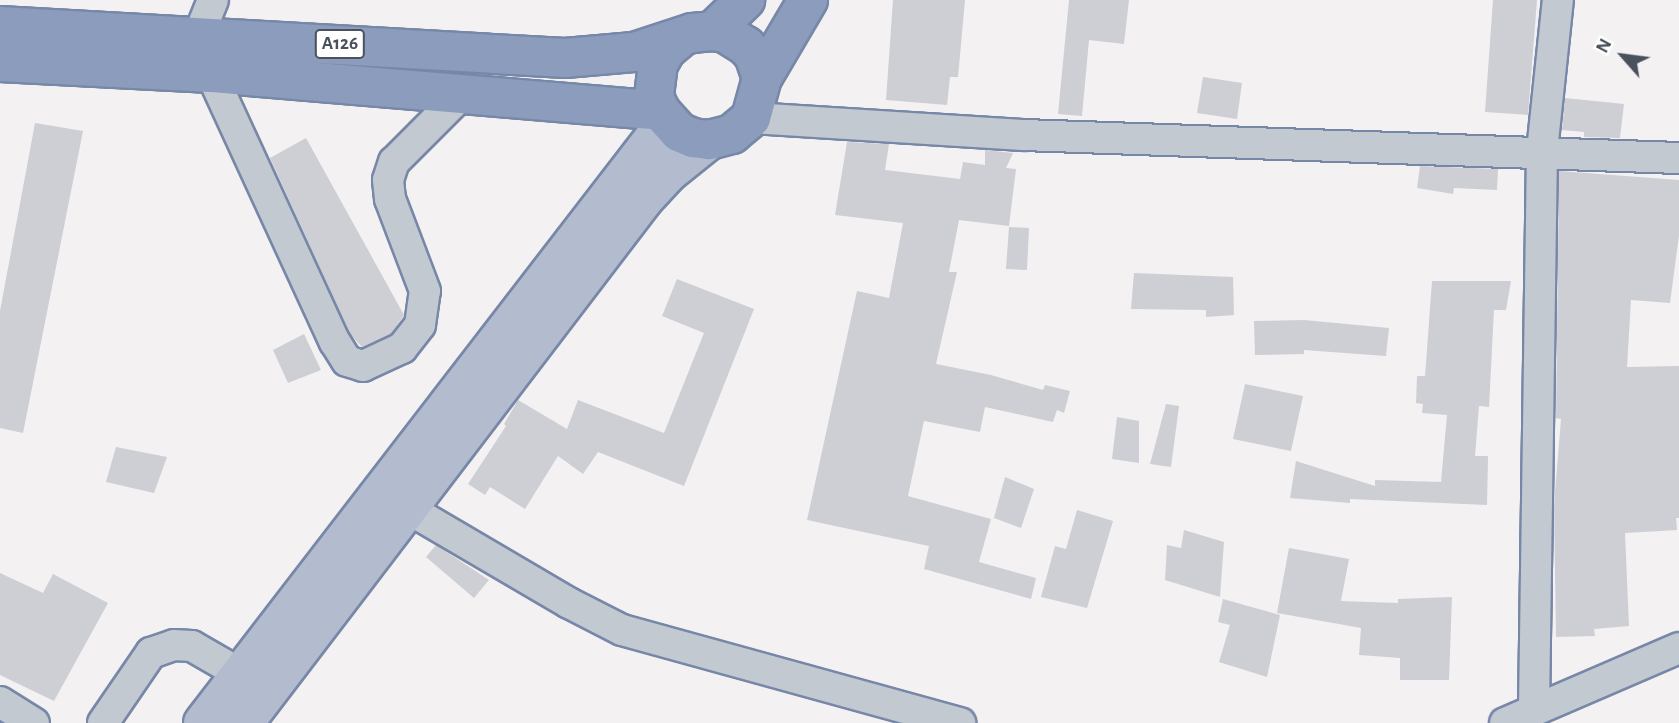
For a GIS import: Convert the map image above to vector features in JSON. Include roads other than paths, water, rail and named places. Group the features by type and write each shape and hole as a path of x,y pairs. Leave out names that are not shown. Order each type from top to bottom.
{"highway":[{"name":"A126","path":"709,140 693,138 663,116 654,96 658,64 745,0"},
{"path":"709,140 733,134 751,118 762,78 808,0"},
{"name":"A126","path":"0,26 373,45 532,57 634,52 696,35"},
{"path":"696,35 725,33 746,46 754,55 762,78"},
{"name":"A126","path":"0,62 211,72 463,93 663,116"}],"main road":[{"path":"202,723 663,116"},
{"path":"244,723 644,199 668,173 709,140"}],"street":[{"path":"198,37 213,0"},
{"path":"1534,709 1542,151 1558,0"},
{"path":"211,72 335,342 347,362 363,366 402,348 420,325 425,291 390,199 388,180 394,162 463,93"},
{"path":"751,118 1063,137 1542,151 1679,158"},
{"path":"407,508 622,631 960,723"},
{"path":"103,723 152,653 174,645 192,646 239,673"},
{"path":"1505,723 1679,648"},
{"path":"0,702 34,723"}]}
